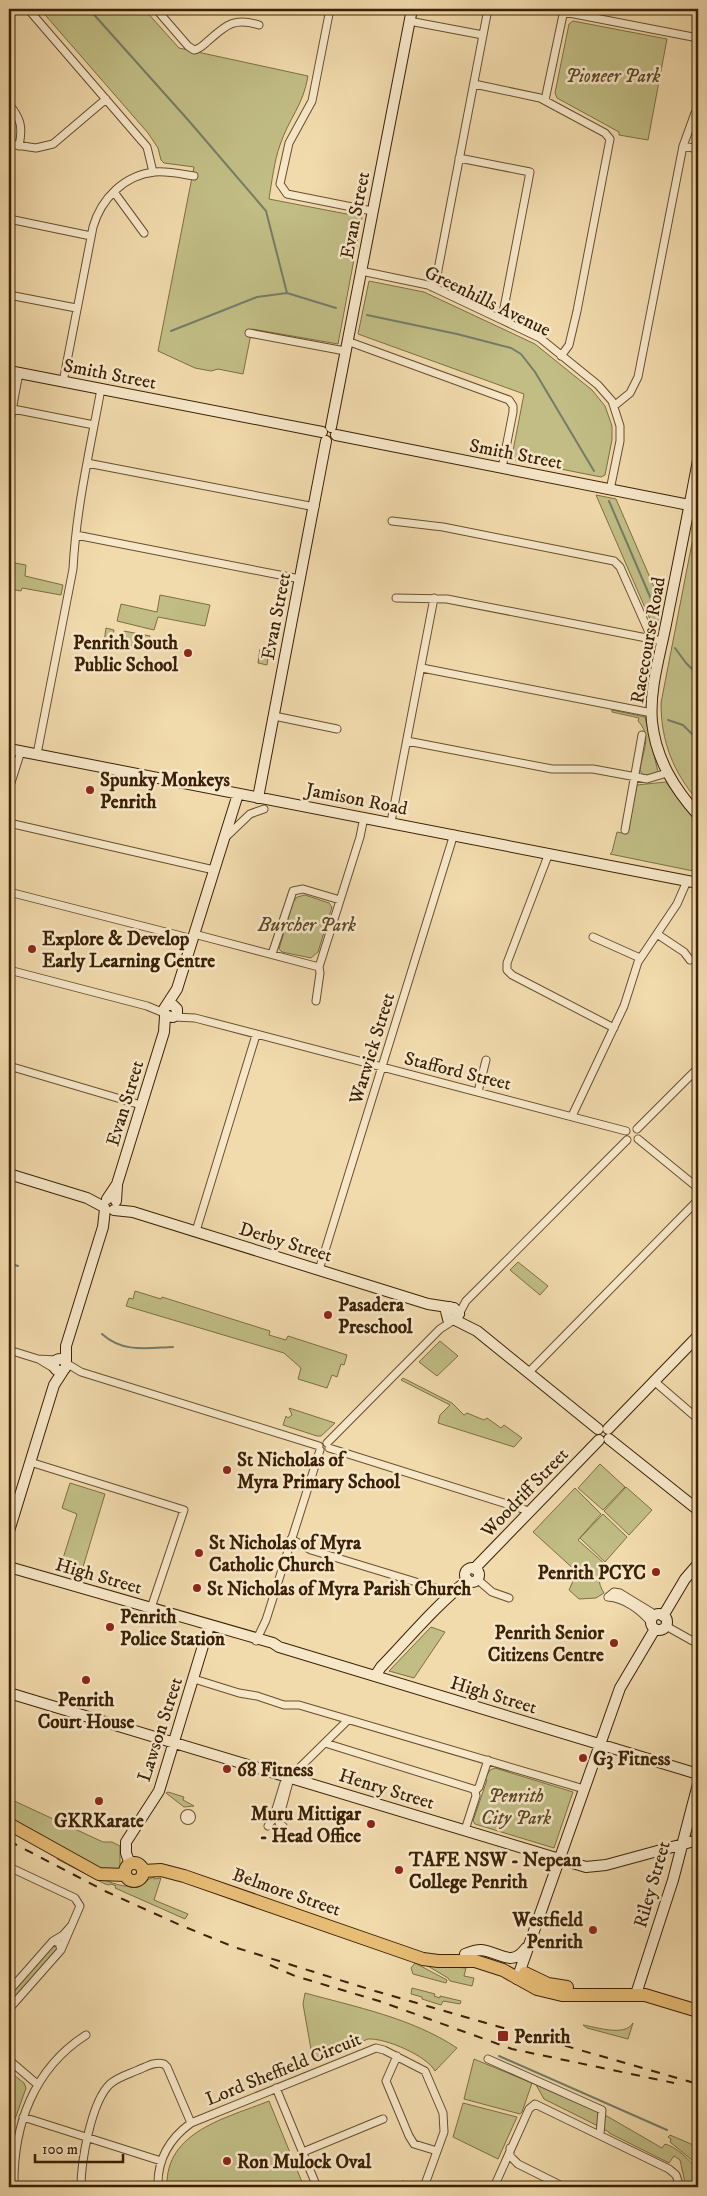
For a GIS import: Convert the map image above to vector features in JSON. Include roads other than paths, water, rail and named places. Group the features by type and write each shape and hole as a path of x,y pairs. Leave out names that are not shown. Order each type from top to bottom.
{"highway":[{"path":"9,1824 99,1874 127,1870"},
{"name":"Belmore Street","path":"127,1870 138,1864 143,1871 161,1870 178,1874 423,1959 475,1961 559,1986 637,1991"},
{"name":"Belmore Street","path":"416,1955 465,1954 488,1956 519,1975"},
{"path":"637,1991 698,2005"},
{"path":"637,1991 698,2011"}],"street":[{"path":"28,9 146,147 153,172"},
{"path":"156,9 188,46 194,50 199,48 222,28 233,22 259,25"},
{"path":"330,9 312,102 292,136 285,155 280,182 283,191 290,195 372,211"},
{"name":"Evan Street","path":"258,798 412,9"},
{"path":"432,287 437,275 488,9"},
{"path":"545,100 564,11 698,38"},
{"path":"409,21 483,35"},
{"path":"474,84 545,100 605,133 610,141 569,345 561,356"},
{"path":"9,144 36,148 53,144 106,99"},
{"path":"9,104 22,124 19,146"},
{"path":"614,406 627,396 638,377 684,146 695,113"},
{"path":"684,146 698,149"},
{"path":"459,158 530,172 504,308 500,318"},
{"path":"63,382 91,236 100,206 114,192 134,178 153,172 172,172 194,176"},
{"path":"114,192 144,233"},
{"path":"9,220 91,236"},
{"name":"Greenhills Avenue","path":"361,271 432,287 500,318 540,338 602,389 614,406 619,422 620,436 610,490"},
{"path":"9,295 76,308"},
{"path":"249,333 346,346 508,400 513,406 513,412 502,468"},
{"path":"9,426 14,372"},
{"name":"Smith Street","path":"14,372 689,505"},
{"path":"37,754 71,578 87,463 101,390"},
{"path":"12,409 94,425"},
{"name":"Racecourse Road","path":"698,460 657,640 652,699 657,746 667,774 680,795 698,815"},
{"path":"87,463 315,507"},
{"path":"392,521 443,527 614,561 620,567 657,640"},
{"path":"76,535 300,579"},
{"path":"396,598 434,598 657,640"},
{"path":"391,822 434,598"},
{"path":"422,668 652,713"},
{"path":"274,716 337,729"},
{"path":"624,830 642,735"},
{"path":"407,742 552,770 593,769 634,777 651,778 667,774"},
{"name":"Jamison Road","path":"9,749 258,798 363,823 391,822 698,883"},
{"path":"9,789 21,751"},
{"name":"Evan Street","path":"60,1366 238,794"},
{"name":"Evan Street","path":"225,838 244,818 258,810 264,809"},
{"path":"233,811 244,818"},
{"path":"9,823 214,870"},
{"path":"316,1001 320,973 319,967 363,823"},
{"name":"Warwick Street","path":"319,1270 454,834"},
{"path":"549,853 507,964 507,970 512,975 614,1028"},
{"path":"572,1116 626,1002 640,958 677,904 687,881"},
{"path":"272,954 293,891 303,889 340,900"},
{"path":"9,892 272,954 319,967"},
{"path":"657,934 684,952 690,960"},
{"path":"592,937 640,958"},
{"name":"Stafford Street","path":"9,970 626,1130"},
{"path":"196,1231 256,1035"},
{"path":"478,1092 486,1060"},
{"path":"9,1066 141,1104"},
{"path":"637,1130 698,1068"},
{"path":"627,1140 625,1136 626,1130 632,1128 637,1130"},
{"path":"637,1130 639,1134 638,1139"},
{"path":"627,1140 633,1142 638,1139"},
{"path":"638,1139 698,1188"},
{"path":"9,1350 319,1448 325,1452 328,1445 453,1314 627,1140"},
{"name":"Derby Street","path":"9,1174 428,1304 453,1314 477,1331 698,1510"},
{"path":"528,1373 698,1200"},
{"name":"Woodriff Street","path":"376,1676 381,1667 452,1593 473,1576 603,1434 698,1336"},
{"path":"9,1531 60,1366"},
{"path":"654,1381 698,1419"},
{"path":"328,1445 530,1512"},
{"path":"259,1641 319,1448"},
{"path":"30,1462 183,1512 151,1608"},
{"path":"291,1539 311,1550"},
{"path":"288,1547 311,1550 452,1593"},
{"path":"519,1975 622,1682 685,1579 698,1564"},
{"name":"High Street","path":"9,1567 151,1608 698,1774"},
{"path":"473,1576 492,1592 509,1598"},
{"path":"658,1622 620,1594 614,1592 608,1596 620,1599 658,1622 698,1644"},
{"name":"Lawson Street","path":"127,1870 126,1842 158,1793 209,1626"},
{"path":"194,1678 284,1705 299,1705 584,1789"},
{"name":"Henry Street","path":"9,1692 586,1867 596,1867 698,1840"},
{"path":"268,1826 273,1819 284,1783 348,1720"},
{"path":"325,1744 473,1788 476,1796 465,1830"},
{"path":"475,1791 479,1787 488,1760"},
{"path":"283,1826 278,1820 290,1777"},
{"name":"Riley Street","path":"637,1991 670,1886 698,1784"},
{"path":"9,1867 80,1902 80,1907 62,1950 9,2009"},
{"path":"9,1991 53,1942 66,1932 74,1922"},
{"path":"53,1942 59,1943 62,1950"},
{"path":"465,1954 480,1950 507,1958 515,1958 523,1953 530,1943"},
{"path":"14,2187 15,2157 23,2117 37,2084 63,2051 86,2035"},
{"name":"Lord Sheffield Circuit","path":"158,2187 161,2162 174,2138 191,2123 372,2048 380,2048 421,2068 429,2078 445,2123 424,2187"},
{"path":"397,2056 386,2081 409,2136 414,2144 437,2151"},
{"path":"488,2059 602,2110 600,2134"},
{"path":"9,2060 37,2084"},
{"path":"80,2187 82,2159 88,2138 100,2099 111,2083 159,2062 167,2067 191,2123"},
{"path":"276,2088 317,2187"},
{"path":"494,2187 530,2107 535,2104 669,2169 676,2176 680,2187"},
{"path":"23,2117 161,2162"},
{"path":"303,2152 383,2119"},
{"path":"510,2148 510,2156 518,2164 564,2187"},
{"path":"500,2175 509,2164 518,2164"}],"waterway":[{"path":"89,9 266,211 287,293 336,308"},
{"path":"171,331 257,297 287,293"},
{"path":"367,315 457,334 511,348 521,354 535,372 594,471"},
{"path":"609,501 657,613"},
{"path":"675,648 698,675"},
{"path":"668,720 683,725 698,740"},
{"path":"9,1263 18,1266"},
{"path":"102,1334 110,1340 127,1347 173,1347"},
{"path":"499,2056 667,2130"}],"railway":[{"path":"9,1841 107,1892 234,1947 375,1991 698,2084"},
{"path":"270,1965 295,1976 379,2001 512,2049 674,2083"}],"place":[{"name":"Penrith South Public School","path":"188,653"},
{"name":"Spunky Monkeys Penrith","path":"90,790"},
{"name":"Explore & Develop Early Learning Centre","path":"32,949"},
{"name":"Pasadera Preschool","path":"328,1315"},
{"name":"St Nicholas of Myra Primary School","path":"227,1470"},
{"name":"St Nicholas of Myra Catholic Church","path":"199,1553"},
{"name":"Penrith PCYC","path":"656,1572"},
{"name":"St Nicholas of Myra Parish Church","path":"197,1588"},
{"name":"Penrith Police Station","path":"110,1627"},
{"name":"Penrith Senior Citizens Centre","path":"614,1643"},
{"name":"Penrith Court House","path":"86,1680"},
{"name":"G3 Fitness","path":"583,1758"},
{"name":"68 Fitness","path":"227,1769"},
{"name":"GKRKarate","path":"99,1801"},
{"name":"Muru Mittigar - Head Office","path":"371,1824"},
{"name":"TAFE NSW - Nepean College Penrith","path":"399,1870"},
{"name":"Westfield Penrith","path":"593,1930"},
{"name":"Penrith","path":"503,2036"},
{"name":"Ron Mulock Oval","path":"227,2161"}],"park label":[{"name":"Pioneer Park","path":"613,75"},
{"name":"Burcher Park","path":"307,924"},
{"name":"Penrith City Park","path":"516,1806"}]}
